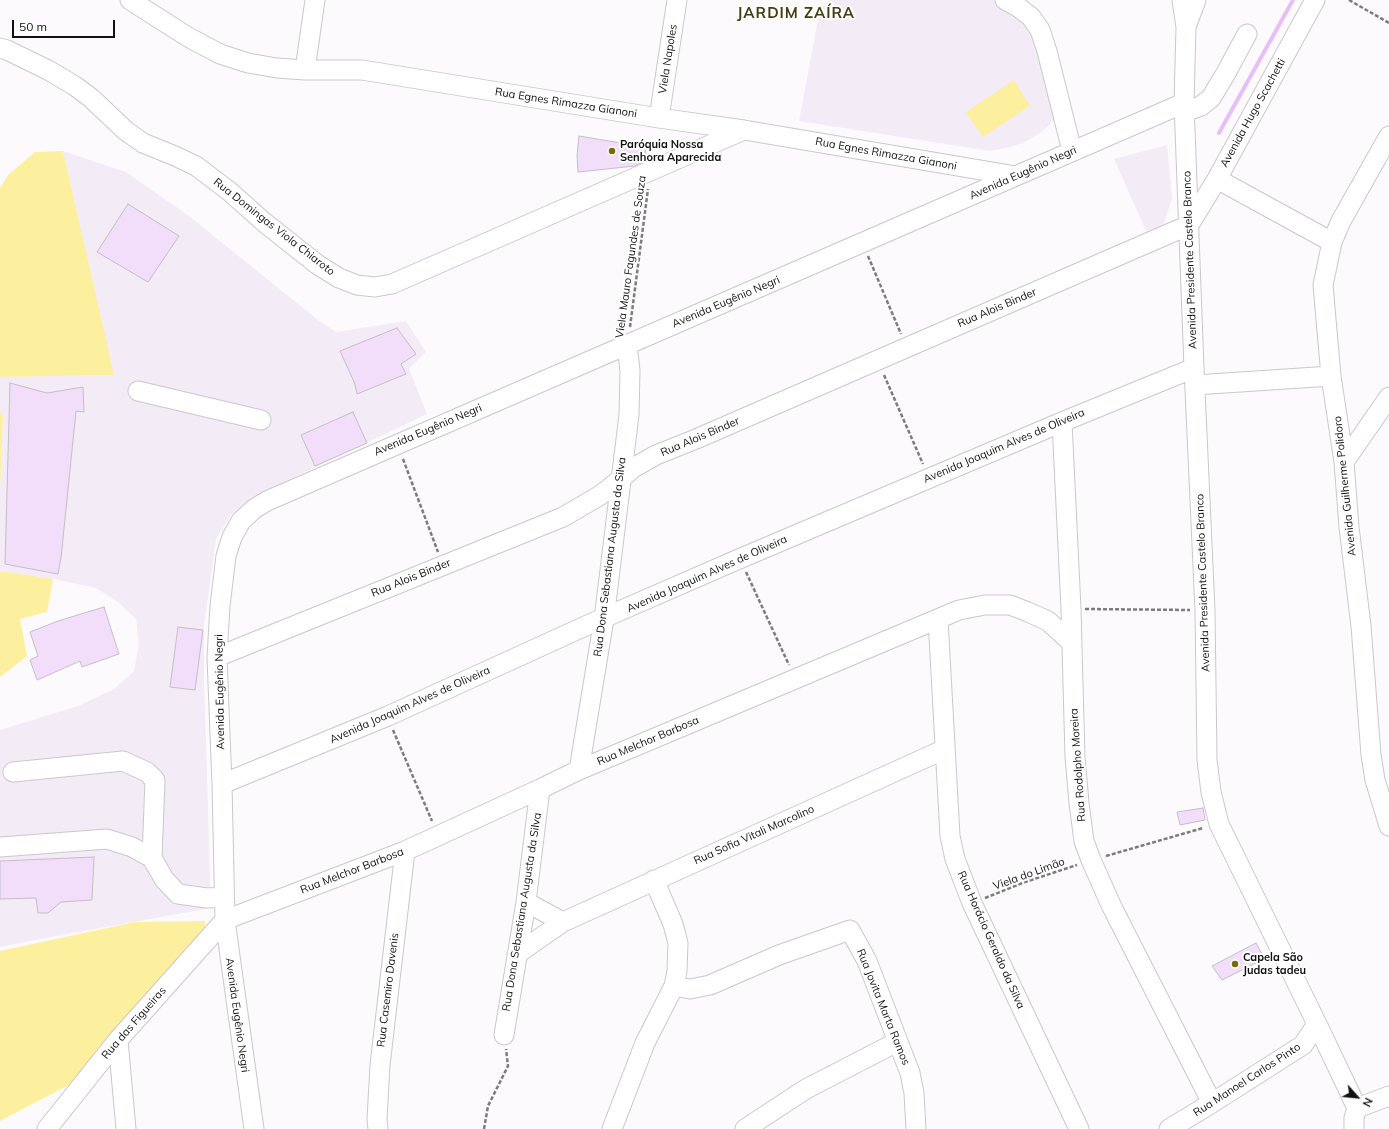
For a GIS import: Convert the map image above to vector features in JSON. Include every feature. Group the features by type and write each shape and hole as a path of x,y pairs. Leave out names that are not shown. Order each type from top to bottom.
{"street":[{"name":"Rua Egnes Rimazza Gianoni","path":"130,0 188,37 220,54 248,63 277,68 305,70 362,70 659,118 744,130 1016,176"},
{"path":"305,70 315,0"},
{"name":"Viela Napoles","path":"659,118 677,0"},
{"path":"1004,0 1018,7 1031,17 1040,30 1047,51 1072,151"},
{"name":"Avenida Presidente Castelo Branco","path":"1182,0 1186,27 1184,108 1194,377 1205,610 1207,760 1211,792 1219,824 1357,1108"},
{"name":"Avenida Presidente Castelo Branco","path":"1186,27 1196,0"},
{"name":"Avenida Hugo Scachetti","path":"1189,225 1217,179 1315,0"},
{"name":"Avenida Eugênio Negri","path":"254,1129 225,920 217,657 220,606 226,556 232,537 241,521 254,508 267,501 1072,151 1184,108 1201,106 1211,98 1247,34"},
{"name":"Rua Domingas Viola Chiaroto","path":"0,48 48,70 75,86 91,98 126,131 143,143 196,166 229,191 265,223 318,265 339,278 356,285 375,287 392,284 744,130"},
{"name":"Avenida Guilherme Polidoro","path":"1389,136 1341,221 1332,242 1323,285 1331,376 1344,462 1349,528 1362,634 1371,755 1375,780 1389,826"},
{"path":"1217,179 1332,242"},
{"name":"Rua Alois Binder","path":"217,657 563,517 599,496 633,468 656,455 1189,225"},
{"name":"Rua Dona Sebastiana Augusta da Silva","path":"579,770 604,619 620,478 629,415 630,371 627,344"},
{"name":"Avenida Joaquim Alves de Oliveira","path":"222,784 388,716 739,558 1062,422 1194,377 1331,376"},
{"path":"138,391 261,420"},
{"path":"1344,462 1389,397"},
{"name":"Rua Rodolpho Moreira","path":"1062,422 1071,609 1075,757 1078,803 1084,841 1091,860 1116,914 1212,1103"},
{"name":"Rua Melchor Barbosa","path":"225,920 405,851 438,837 579,770 959,610 985,605 1010,605 1048,621 1071,642"},
{"name":"Rua Horácio Geraldo da Silva","path":"938,619 950,836 955,859 972,903 1079,1129"},
{"name":"Rua Sofia Vitali Marcolino","path":"517,954 563,922 945,749"},
{"path":"13,772 123,761 147,772 155,780 152,858"},
{"name":"Rua Dona Sebastiana Augusta da Silva","path":"504,1035 526,902 540,789"},
{"path":"0,847 107,839 132,847 152,858 164,879 178,894 207,898 224,897"},
{"name":"Rua Casemiro Davenis","path":"378,1129 377,1119 380,1065 405,851"},
{"path":"612,1129 645,1043 674,986 677,971 678,942 673,924 654,880"},
{"path":"526,902 563,922"},
{"name":"Rua das Figueiras","path":"48,1129 118,1040 225,920"},
{"name":"Rua Jovita Marta Ramos","path":"674,986 690,989 710,984 779,955 850,930 867,961 910,1073 914,1093 916,1129"},
{"name":"Rua Manoel Carlos Pinto","path":"1169,1129 1303,1045 1317,1024"},
{"path":"118,1040 126,1129"},
{"path":"745,1129 806,1089 897,1042"},
{"path":"1354,1129 1354,1118 1357,1108 1389,1096"}],"path":[{"path":"1349,0 1389,23"},
{"name":"Viela Mauro Fagundes de Souza","path":"627,344 651,171"},
{"path":"863,243 906,347"},
{"path":"878,360 928,478"},
{"path":"397,444 443,565"},
{"path":"739,558 781,648"},
{"path":"1071,609 1205,610"},
{"path":"388,716 438,837"},
{"name":"Viela do Limão","path":"972,903 1025,882 1091,860 1219,824"},
{"path":"484,1129 488,1106 508,1066 504,1035"}],"shaded area":[{"path":"830,0 993,0 1031,21 1057,117 1042,132 1025,142 990,151 799,121 820,9"},
{"path":"1014,80 1030,106 983,137 966,112"},
{"path":"1167,145 1172,199 1163,225 1148,235 1114,159"},
{"path":"63,151 126,172 189,216 318,320 336,332 406,321 426,352 409,369 427,414 251,498 231,515 216,539 204,626 204,678 211,908 0,947 0,730 78,706 114,689 134,671 139,644 136,619 118,602 96,588 53,579 0,571 0,490 3,417 0,411 0,377 113,375"},
{"path":"63,151 114,375 0,377 0,188 8,175 35,152"},
{"path":"0,411 3,417 0,490"},
{"path":"0,571 53,579 47,612 20,619 27,656 0,677"},
{"path":"205,921 204,942 84,1077 0,1121 0,951 135,922"}],"building":[{"name":"Paróquia Nossa Senhora Aparecida","path":"579,136 645,147 647,160 635,166 578,172 577,155"},
{"path":"128,204 179,236 148,282 97,252"},
{"path":"397,328 416,354 401,364 406,374 357,394 355,384 340,351"},
{"path":"10,383 47,393 83,387 84,412 76,411 61,558 58,574 5,564"},
{"path":"353,412 367,443 315,466 301,435"},
{"path":"104,607 119,654 82,667 80,661 37,680 30,660 38,656 30,632 58,621"},
{"path":"178,627 203,630 195,690 170,687"},
{"path":"1203,808 1205,820 1180,825 1177,812"},
{"path":"94,857 92,900 61,902 48,913 38,913 36,898 0,899 0,861"},
{"name":"Capela São Judas tadeu","path":"1256,943 1262,954 1257,958 1258,962 1222,980 1212,966"}],"waterway":[{"path":"1219,133 1293,0"}],"place":[{"name":"Paróquia Nossa Senhora Aparecida","path":"612,151"},
{"name":"Capela São Judas tadeu","path":"1235,964"}],"district":[{"name":"JARDIM ZAÍRA","path":"796,13"}]}
